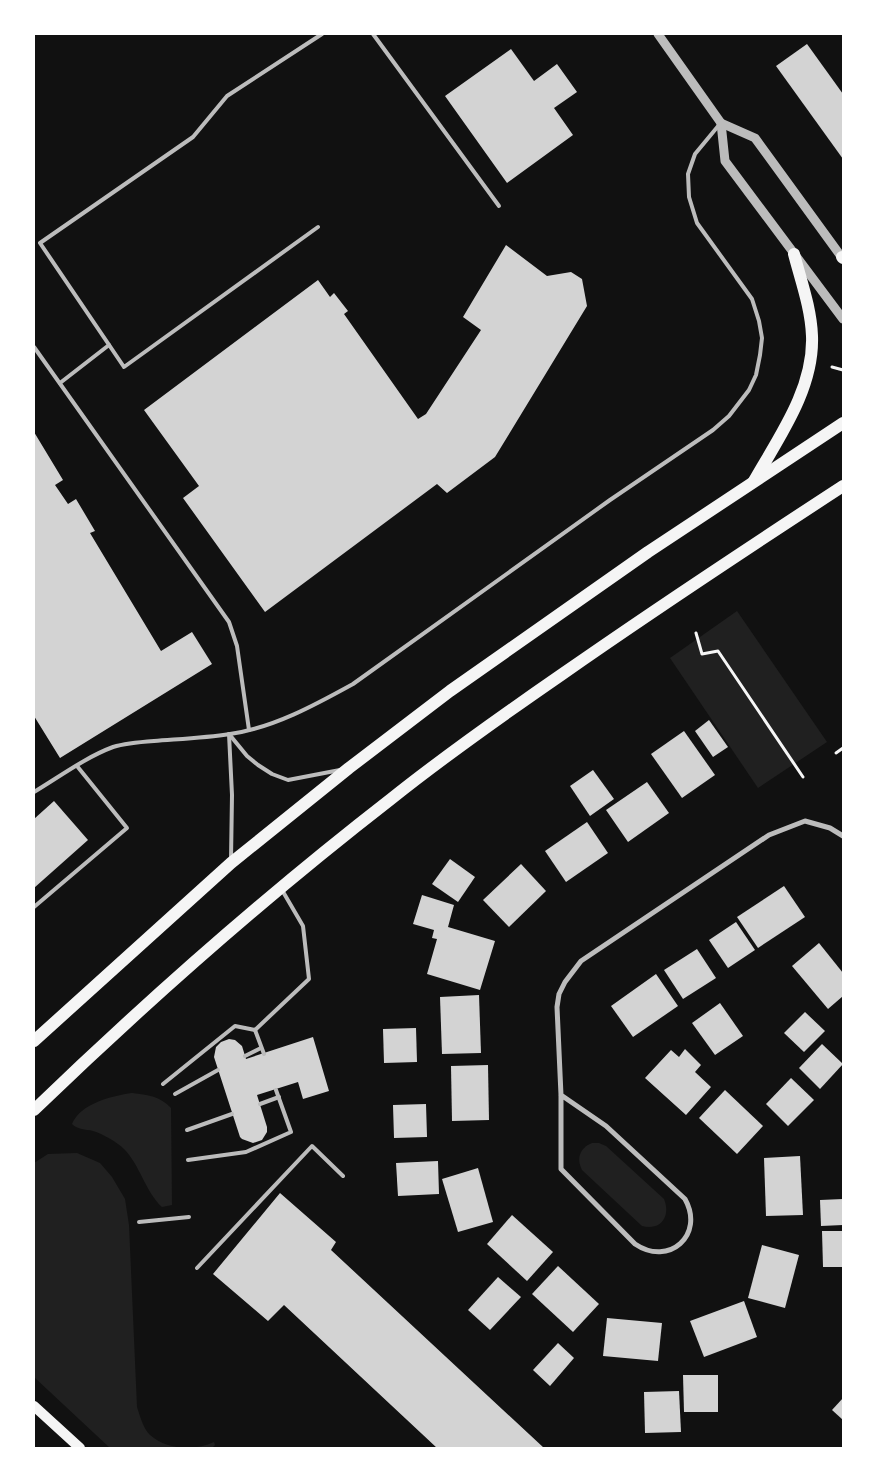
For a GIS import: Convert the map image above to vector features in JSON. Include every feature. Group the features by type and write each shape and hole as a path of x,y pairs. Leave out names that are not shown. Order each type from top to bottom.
{"main road":[{"path":"752,483 791,415 804,386 810,362 812,338 810,319 794,254"},
{"path":"34,1041 231,863 450,690 648,552 843,423"},
{"path":"34,1110 112,1035 251,912 391,798 483,729 670,599 843,486"},
{"path":"34,1406 80,1448"}],"street":[{"path":"658,34 721,123 725,161 843,319"},
{"path":"721,123 755,138 843,258"},
{"path":"561,1095 606,1126 685,1199 690,1208 690,1227 680,1244 663,1252 653,1252 635,1244 561,1169 561,1095 557,1007 559,994 565,982 582,962 769,835 805,821 830,828 843,836"}],"lane":[{"path":"318,227 124,367 40,243 193,137 227,96 322,34"},
{"path":"373,34 500,206"},
{"path":"34,792 85,760 114,747 133,743 229,734 249,730 298,712 353,684 610,500 714,430 730,416 742,402 756,375 762,338 759,321 752,299 697,222 687,184 695,154 721,123"},
{"path":"60,383 109,345"},
{"path":"34,347 229,622 237,646 249,730"},
{"path":"229,734 247,756 258,765 272,774 288,780 349,768"},
{"path":"229,734 232,796 231,863"},
{"path":"34,907 127,828 77,766"},
{"path":"255,1030 309,979 303,926 281,888"},
{"path":"163,1084 235,1026 255,1030"},
{"path":"255,1030 264,1054"},
{"path":"245,1056 262,1048"},
{"path":"175,1094 218,1070"},
{"path":"188,1160 246,1152 291,1132 276,1090"},
{"path":"260,1104 279,1097"},
{"path":"187,1130 232,1114"},
{"path":"197,1268 312,1146 343,1176"},
{"path":"139,1222 188,1218"}],"path":[{"path":"832,367 843,370"},
{"path":"696,633 702,654 718,651 803,777"},
{"path":"836,753 843,748"}],"shaded area":[{"path":"737,611 827,742 758,788 670,658"},
{"path":"132,1093 148,1095 167,1104 171,1108 172,1205 162,1207 156,1201 130,1155 121,1146 101,1134 72,1124 82,1111 90,1106 115,1096"},
{"path":"592,1143 606,1146 664,1199 666,1211 663,1221 654,1226 642,1226 582,1170 579,1161 580,1154"},
{"path":"77,1153 100,1163 112,1177 125,1199 129,1225 137,1407 150,1435 165,1444 181,1448 110,1448 34,1377 34,1163 48,1154"},
{"path":"214,1442 215,1445 212,1448 190,1448"}],"building":[{"path":"807,44 843,94 843,159 776,66"},
{"path":"511,49 534,81 557,64 577,92 554,108 573,135 507,183 445,96"},
{"path":"506,245 547,276 571,272 582,279 587,306 495,457 447,493 437,484 265,612 183,498 199,486 144,410 318,280 330,297 334,293 348,311 344,314 418,419 426,414 481,330 463,317"},
{"path":"34,432 63,480 55,485 68,504 76,499 95,531 90,533 161,651 192,632 212,664 60,758 34,716"},
{"path":"709,720 728,747 713,757 695,731"},
{"path":"684,731 715,775 682,798 651,754"},
{"path":"593,770 614,799 590,816 570,786"},
{"path":"647,782 669,813 628,842 606,810"},
{"path":"54,801 88,840 34,888 34,819"},
{"path":"587,822 608,853 566,882 545,851"},
{"path":"450,859 475,877 458,902 432,884"},
{"path":"521,864 546,891 509,927 483,900"},
{"path":"784,886 805,917 758,948 737,917"},
{"path":"422,895 454,905 448,927 495,941 480,990 427,974 437,939 432,938 434,930 413,924"},
{"path":"736,922 755,950 728,968 709,940"},
{"path":"819,943 843,973 843,996 828,1009 792,966"},
{"path":"697,949 716,978 683,999 664,970"},
{"path":"656,974 678,1006 633,1037 611,1006"},
{"path":"479,995 481,1053 442,1054 440,997"},
{"path":"720,1003 743,1036 715,1055 692,1023"},
{"path":"805,1012 825,1031 804,1052 784,1033"},
{"path":"416,1028 417,1062 384,1063 383,1029"},
{"path":"313,1037 329,1091 303,1099 298,1082 257,1095 267,1132 262,1140 253,1143 242,1139 214,1057 216,1047 221,1042 229,1039 235,1040 242,1046 246,1059"},
{"path":"822,1044 843,1064 820,1089 799,1068"},
{"path":"685,1049 701,1065 695,1072 711,1087 686,1115 645,1078 671,1050 679,1057"},
{"path":"488,1065 489,1120 452,1121 451,1066"},
{"path":"791,1078 814,1100 788,1126 766,1104"},
{"path":"725,1090 763,1126 737,1154 699,1118"},
{"path":"426,1104 427,1137 394,1138 393,1105"},
{"path":"800,1156 803,1215 766,1216 764,1158"},
{"path":"438,1161 439,1194 398,1196 396,1163"},
{"path":"478,1168 493,1222 458,1232 442,1179"},
{"path":"280,1193 336,1242 331,1250 544,1448 437,1448 284,1305 268,1321 213,1274"},
{"path":"843,1199 843,1225 821,1226 820,1200"},
{"path":"512,1215 553,1252 527,1281 487,1244"},
{"path":"822,1231 843,1231 843,1267 823,1267"},
{"path":"762,1245 799,1255 785,1308 748,1298"},
{"path":"558,1266 599,1304 573,1332 532,1294"},
{"path":"498,1277 521,1297 490,1330 468,1310"},
{"path":"744,1301 757,1337 704,1357 690,1321"},
{"path":"607,1318 662,1323 658,1361 603,1356"},
{"path":"558,1343 574,1358 550,1386 533,1370"},
{"path":"683,1375 718,1375 718,1412 684,1412"},
{"path":"679,1391 681,1432 645,1433 644,1392"},
{"path":"843,1398 843,1420 832,1410"}]}
